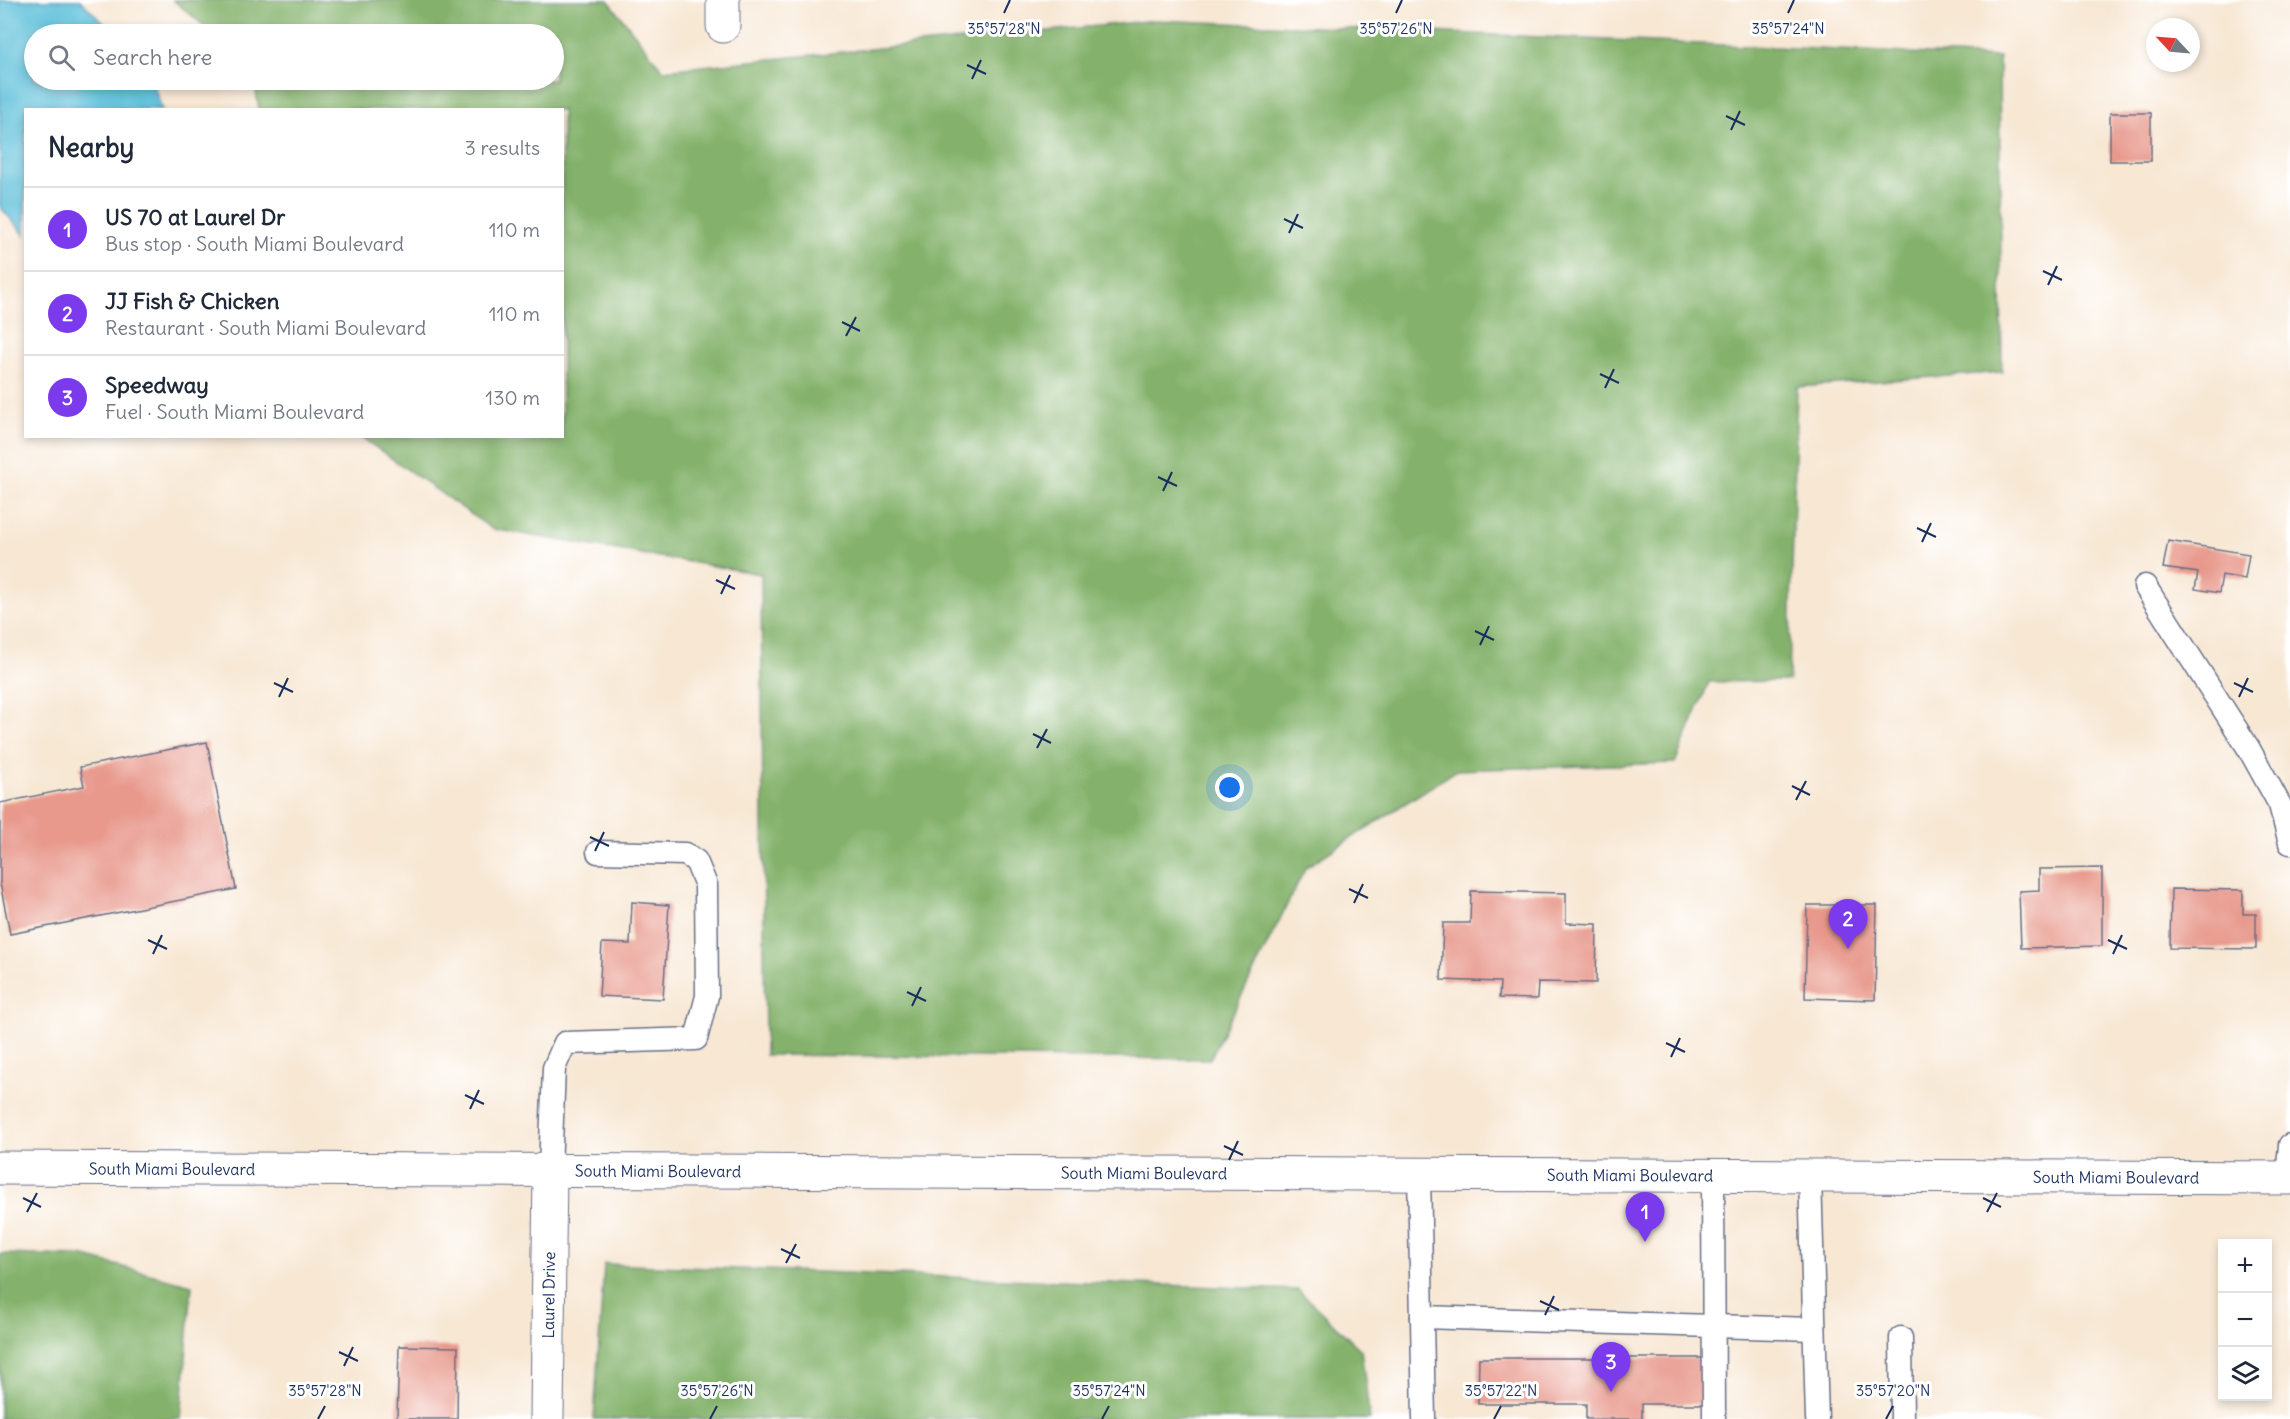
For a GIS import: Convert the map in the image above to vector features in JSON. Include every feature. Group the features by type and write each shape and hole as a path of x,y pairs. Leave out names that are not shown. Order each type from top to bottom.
{"main road":[{"name":"South Miami Boulevard","path":"0,1168 2289,1178"},
{"name":"Laurel Drive","path":"547,1419 550,1169"}],"lane":[{"path":"2145,586 2249,748 2280,805 2290,843"},
{"path":"550,1169 554,1068 565,1043 696,1039 707,996 706,885 696,861 685,854 598,852"},
{"path":"2289,1178 2290,1145"},
{"path":"1419,1173 1424,1419"},
{"path":"1713,1174 1713,1419"},
{"path":"1810,1175 1817,1419"},
{"path":"1422,1317 1814,1329"},
{"path":"1902,1338 1902,1419"}],"green space":[{"path":"173,0 608,0 663,70 1156,20 1999,57 2002,372 1797,387 1789,681 1709,682 1675,763 1457,770 1306,867 1210,1059 765,1055 761,574 492,529 362,438 564,438 564,108 259,108 256,90 564,90 564,24 202,24"},
{"path":"0,1254 81,1256 192,1285 181,1419 0,1419"},
{"path":"604,1264 1298,1290 1361,1350 1370,1419 594,1419"}],"water":[{"path":"0,0 80,0 105,24 24,24 24,90 155,90 162,108 24,108 24,234 0,207"}],"building":[{"path":"2110,113 2151,113 2151,161 2110,161"},
{"path":"2168,541 2249,554 2245,579 2222,575 2219,593 2195,589 2198,573 2163,568"},
{"path":"207,742 236,889 10,934 0,883 0,803 84,786 80,767"},
{"path":"2102,868 2102,946 2021,948 2019,891 2039,890 2039,869"},
{"path":"2171,889 2243,890 2243,914 2256,914 2256,949 2170,948"},
{"path":"1471,891 1566,893 1566,923 1597,924 1596,983 1538,982 1537,999 1499,998 1500,982 1441,980 1443,923 1470,923"},
{"path":"632,902 669,905 663,999 599,996 602,943 630,944"},
{"path":"1807,905 1877,905 1875,1000 1805,998"},
{"path":"399,1346 458,1347 457,1419 397,1419"},
{"path":"1479,1358 1705,1358 1705,1404 1642,1404 1642,1419 1586,1419 1586,1404 1478,1404"}],"place":[{"name":"JJ Fish & Chicken","path":"1848,949"},
{"name":"US 70 at Laurel Dr","path":"1645,1242"},
{"name":"Speedway","path":"1611,1392"}]}
